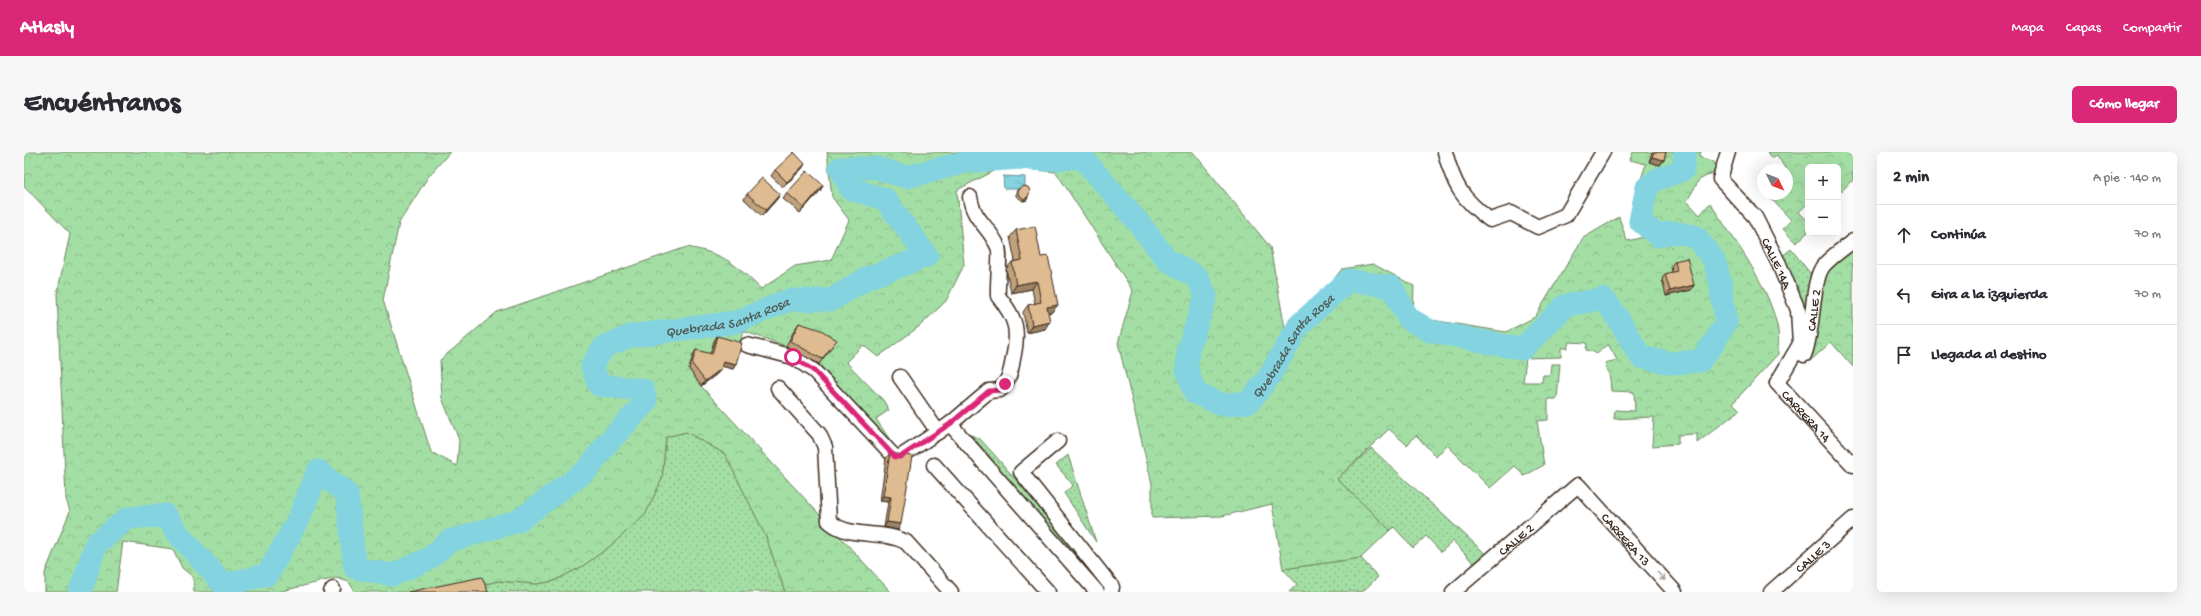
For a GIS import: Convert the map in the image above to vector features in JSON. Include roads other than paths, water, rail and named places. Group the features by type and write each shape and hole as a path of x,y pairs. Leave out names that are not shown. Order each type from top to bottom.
{"street":[{"path":"1445,152 1459,191 1471,206 1490,220 1510,213 1538,227 1566,215 1603,152"},
{"name":"CALLE 14A","path":"1728,152 1720,179 1754,217 1779,264 1798,310 1800,344 1778,383"},
{"path":"747,345 793,357 814,371 895,457 900,457 944,428 989,391 1000,390 1005,384 1010,376 1018,337 1008,308 998,296 999,249 991,234 972,209 970,197"},
{"name":"CALLE 2","path":"1778,383 1802,358 1809,345 1818,279 1823,265 1853,241"},
{"path":"900,377 944,428 1097,592"},
{"name":"CARRERA 14","path":"1778,383 1853,466"},
{"path":"778,388 819,434 824,447 829,521 836,527 846,531 897,537 906,542 952,592"},
{"path":"1058,441 1021,472 1112,587 1111,592"},
{"path":"934,465 1048,592"},
{"name":"CALLE 2","path":"1452,592 1578,485"},
{"name":"CARRERA 13","path":"1578,485 1676,592"},
{"name":"CALLE 3","path":"1771,592 1853,519"}],"water":[{"path":"1003,176 1025,177 1025,189 1004,189"}],"waterway":[{"name":"Quebrada Santa Rosa","path":"80,592 96,544 128,518 165,515 180,536 224,585 268,574 300,516 318,471 347,494 355,568 393,575 430,558 449,541 518,521 587,470 606,445 646,402 643,390 599,385 592,366 604,347 630,336 736,322 789,300 831,300 867,278 927,256 885,199 851,189 840,168 877,168 906,177 966,162 1020,158 1047,160 1082,157 1139,223 1166,259 1198,278 1206,296 1188,350 1187,369 1195,393 1223,405 1249,402 1269,377 1299,325 1349,280 1392,287 1408,318 1430,331 1522,349 1566,305 1603,299 1619,319 1641,357 1671,363 1700,361 1713,344 1726,322 1720,281 1714,260 1695,236 1671,232 1658,236 1640,221 1647,187 1658,179 1683,170 1685,152"}]}
